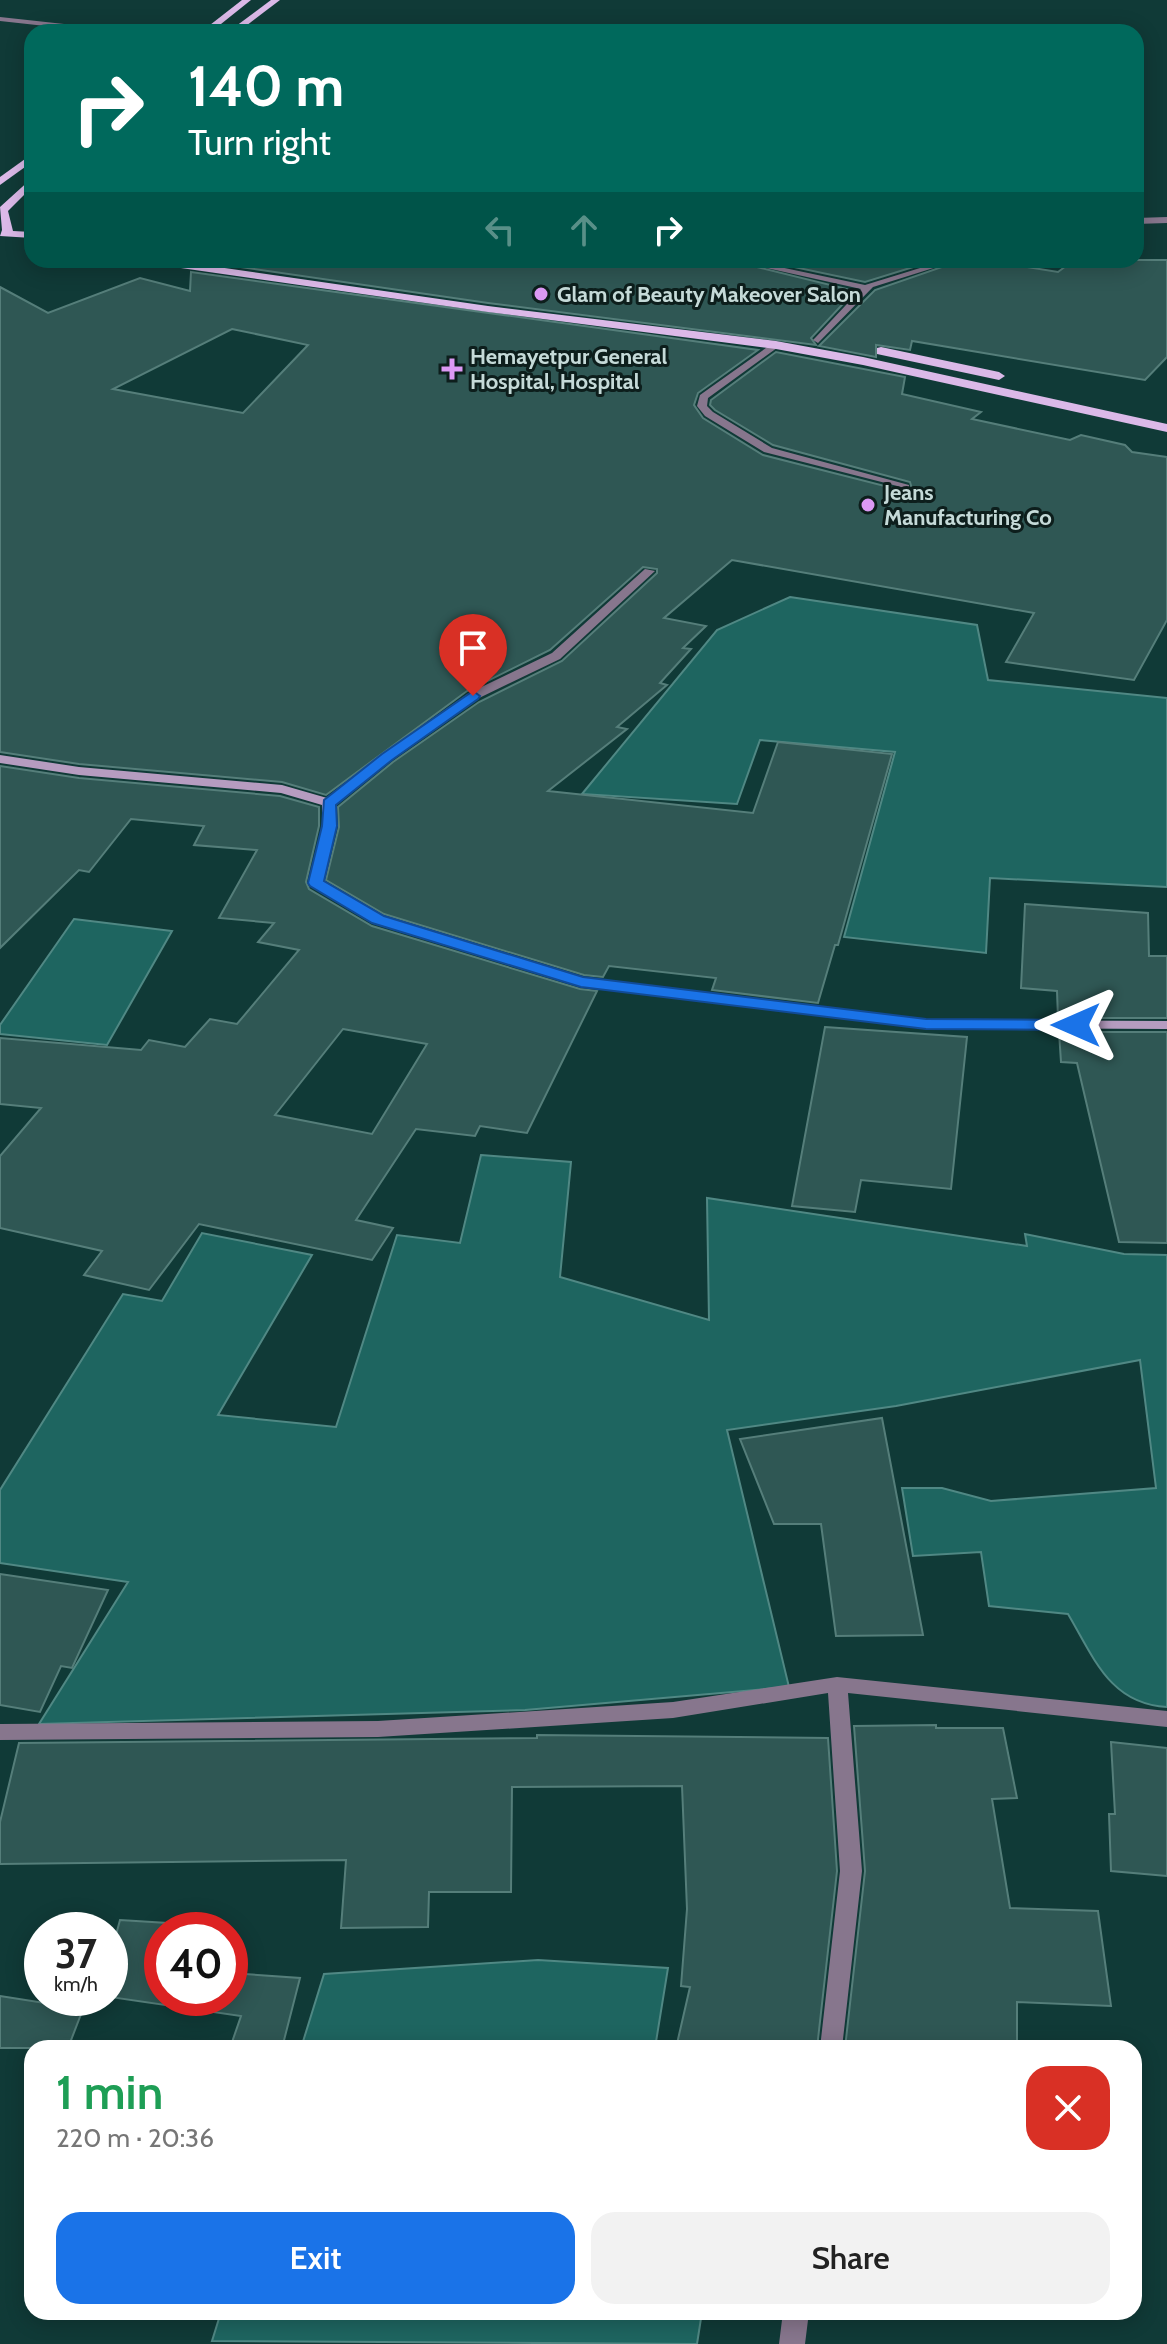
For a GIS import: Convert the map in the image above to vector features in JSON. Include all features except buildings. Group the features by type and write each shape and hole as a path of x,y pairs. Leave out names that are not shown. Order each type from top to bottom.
{"main road":[{"path":"216,24 247,0"},
{"path":"243,24 276,0"},
{"path":"0,182 24,163"},
{"path":"2,234 3,210 24,189"},
{"path":"2,234 24,235"},
{"path":"2,234 24,243"},
{"path":"202,268 473,307 776,345 863,361 1167,428"},
{"path":"276,268 818,340 1020,381"},
{"path":"1066,392 1167,414"}],"street":[{"path":"0,19 46,24"},
{"path":"1144,221 1167,220"},
{"path":"773,268 867,288"},
{"path":"818,340 867,288 930,268"},
{"path":"776,345 703,397 702,406 709,414 768,450 905,487"},
{"path":"329,803 473,696 556,656 649,571"},
{"path":"0,759 79,771 282,789 329,803"},
{"path":"329,803 329,826 316,883 378,920 581,982 926,1024 1167,1025"},
{"path":"832,2040 851,1871 836,1709 837,1684"},
{"path":"0,1732 378,1729 673,1710 837,1684 1167,1719"},
{"path":"792,2344 795,2320"}],"water":[{"path":"790,597 977,625 988,680 1167,698 1167,887 990,878 986,953 844,937 895,752 760,740 737,804 582,794 717,630"},
{"path":"74,919 172,931 107,1045 0,1034 0,1025"},
{"path":"481,1155 571,1162 560,1277 709,1320 707,1198 1027,1246 1025,1234 1124,1254 1167,1255 1167,1707 1147,1704 1117,1688 1096,1662 1068,1614 989,1606 981,1552 913,1556 902,1488 942,1488 991,1501 1156,1488 1140,1360 896,1406 727,1430 789,1687 525,1710 39,1724 128,1582 0,1563 0,1490 123,1294 162,1301 202,1233 312,1255 218,1415 336,1427 397,1235 460,1243"},
{"path":"538,1960 668,1968 656,2040 303,2040 324,1974"},
{"path":"219,2320 701,2320 697,2344 212,2341"}],"place":[{"name":"Glam of Beauty Makeover Salon","path":"541,294"},
{"name":"Hemayetpur General Hospital, Hospital","path":"452,369"},
{"name":"Jeans Manufacturing Co","path":"868,505"}],"route":[{"path":"473,696 329,803 329,826 316,883 378,920 581,982 926,1024 1076,1025"}]}
